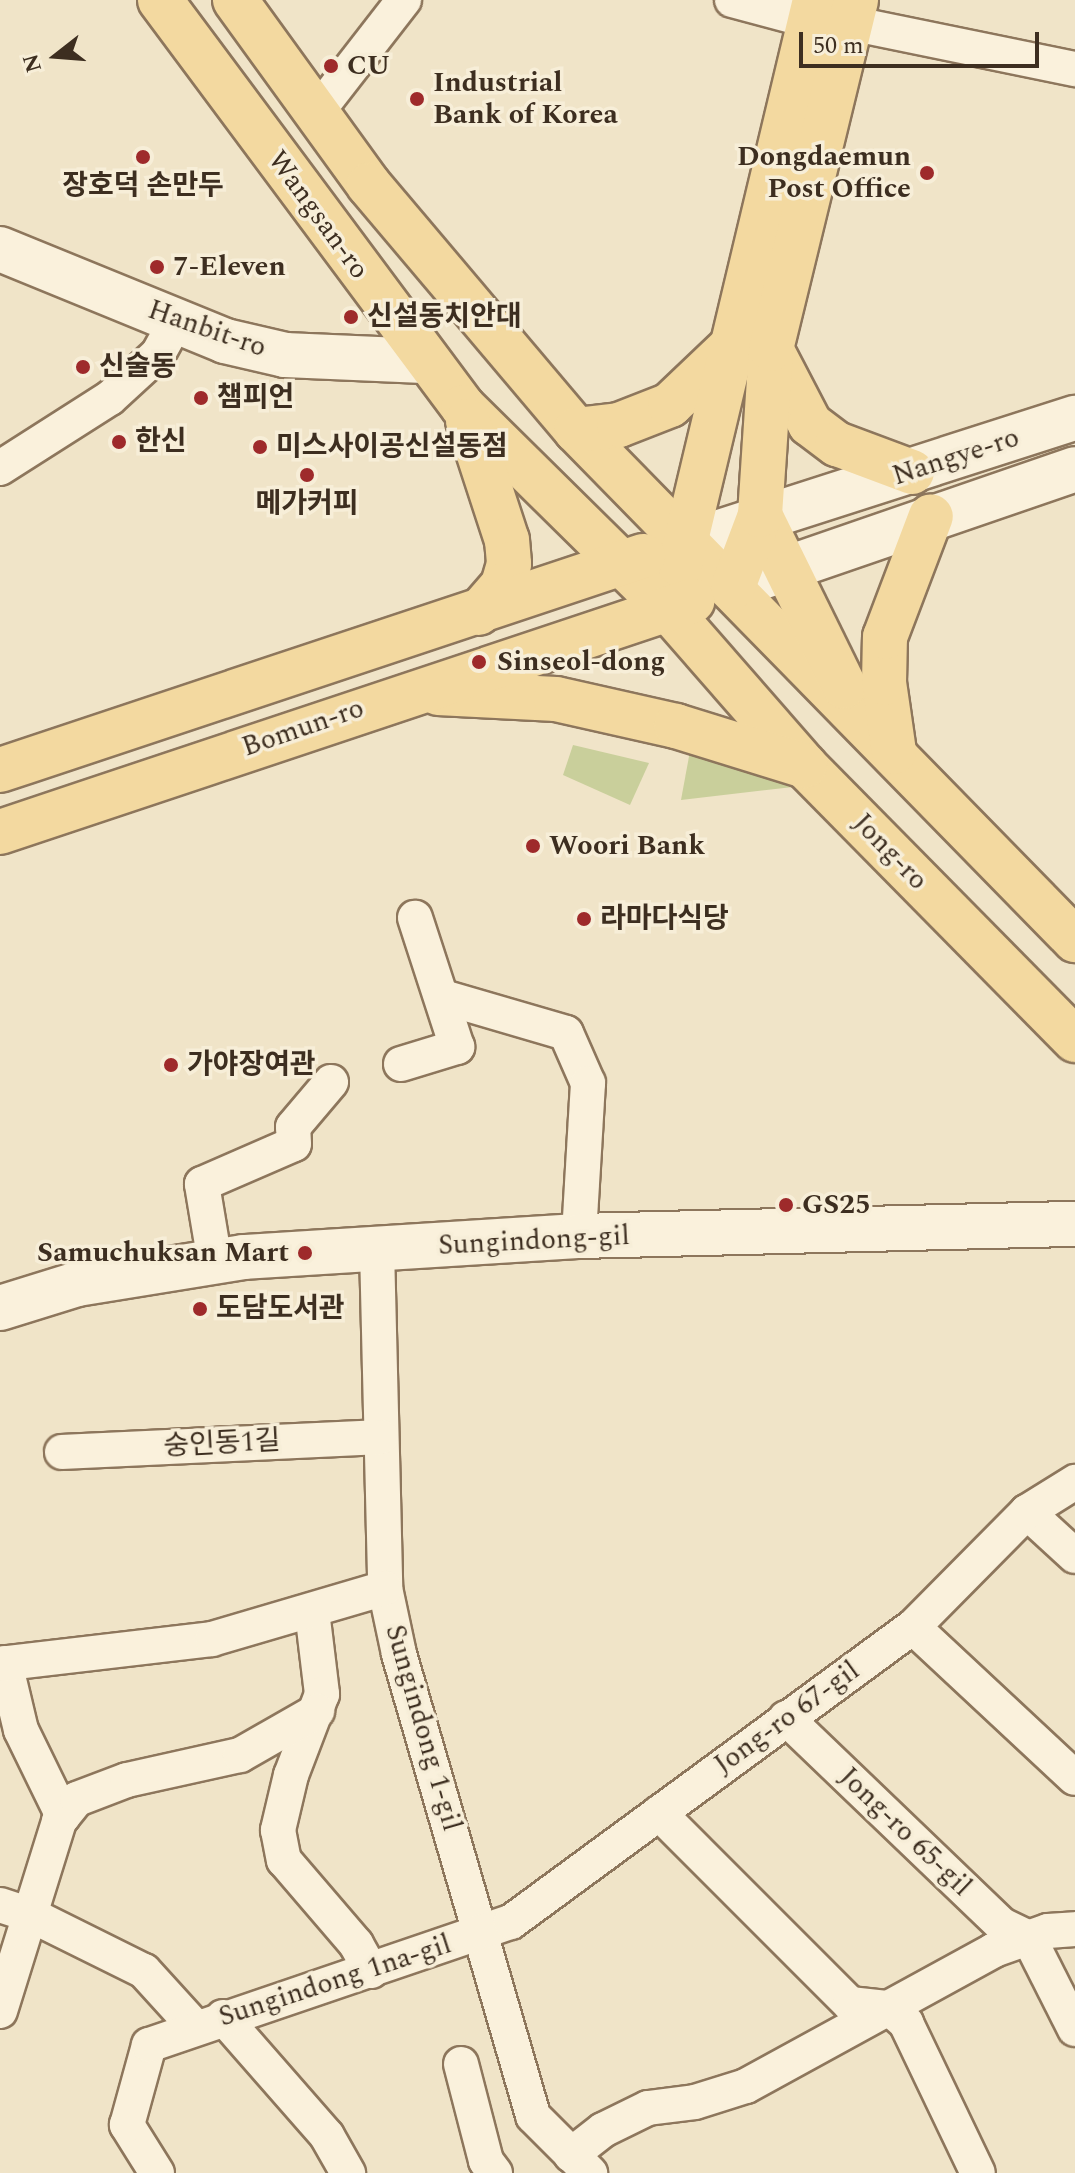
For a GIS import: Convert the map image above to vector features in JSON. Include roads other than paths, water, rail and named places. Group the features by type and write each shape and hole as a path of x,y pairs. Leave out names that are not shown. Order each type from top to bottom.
{"main road":[{"name":"Wangsan-ro","path":"160,0 424,361 463,407 582,528 668,609"},
{"name":"Wangsan-ro","path":"235,0 369,185 576,430 685,543 855,710"},
{"path":"668,609 685,543 753,346 833,11"},
{"path":"576,430 619,425 670,405 753,346"},
{"path":"753,346 810,424 837,444 912,472"},
{"path":"733,587 760,515 753,346"},
{"path":"463,407 496,501 509,564 503,585 479,613 494,666"},
{"path":"760,515 855,710 1075,940"},
{"path":"894,752 884,683 885,637 931,516"},
{"name":"Bomun-ro","path":"0,770 685,543"},
{"name":"Bomun-ro","path":"0,832 408,692 733,587"},
{"name":"Jong-ro","path":"668,609 805,766 1075,1040"},
{"path":"408,692 556,699 676,726 805,766"}],"street":[{"path":"317,112 404,0"},
{"path":"732,0 833,11 1075,69"},
{"name":"Hanbit-ro","path":"0,249 225,341 285,355 424,361"},
{"path":"0,468 110,398 158,354 176,321"},
{"name":"Nangye-ro","path":"685,543 760,515 912,472 1075,418"},
{"name":"Nangye-ro","path":"733,587 931,516 1075,469"},
{"path":"912,472 931,516"},
{"path":"401,1064 457,1047 415,918"},
{"path":"443,997 566,1033 588,1083 579,1236"},
{"path":"215,1262 202,1184 294,1144 293,1127 331,1082"},
{"name":"Sungindong-gil","path":"0,1308 77,1284 215,1262 377,1249 579,1236 1075,1224"},
{"name":"Sungindong 1-gil","path":"377,1249 385,1588 533,2116 581,2164"},
{"name":"숭인동1길","path":"62,1452 381,1437"},
{"name":"Jong-ro 67-gil","path":"482,1933 511,1922 913,1627 1027,1512 1075,1482"},
{"path":"1027,1512 1075,1556"},
{"path":"63,1816 21,1730 2,1663 212,1639 385,1588"},
{"path":"312,1611 322,1694 291,1775 278,1830 284,1860 356,1944 371,1971"},
{"path":"913,1627 1075,1778"},
{"path":"1,2005 33,1916 63,1816 77,1799 127,1780 240,1755 317,1711"},
{"name":"Jong-ro 65-gil","path":"786,1718 1002,1925 1029,1938"},
{"path":"659,1813 850,2004 889,2008 906,2023 978,2173"},
{"name":"Sungindong 1na-gil","path":"0,1905 33,1916 144,1971 209,2022 482,1933"},
{"path":"581,2164 603,2130 648,2108 695,2102 746,2086 994,1950 1029,1938 1075,1929"},
{"path":"1029,1938 1075,2029"},
{"path":"157,2173 127,2125 149,2045 209,2022 327,2136 348,2173"},
{"path":"461,2064 486,2161 495,2173"}],"place":[{"name":"CU","path":"331,66"},
{"name":"Industrial Bank of Korea","path":"417,99"},
{"name":"장호덕 손만두","path":"143,157"},
{"name":"Dongdaemun Post Office","path":"927,173"},
{"name":"7-Eleven","path":"157,267"},
{"name":"신설동치안대","path":"351,317"},
{"name":"신술동","path":"83,367"},
{"name":"챔피언","path":"201,398"},
{"name":"한신","path":"119,442"},
{"name":"미스사이공신설동점","path":"260,447"},
{"name":"메가커피","path":"307,475"},
{"name":"Sinseol-dong","path":"479,662"},
{"name":"Woori Bank","path":"533,846"},
{"name":"라마다식당","path":"584,919"},
{"name":"가야장여관","path":"171,1065"},
{"name":"GS25","path":"786,1205"},
{"name":"Samuchuksan Mart","path":"305,1253"},
{"name":"도담도서관","path":"200,1309"}]}
